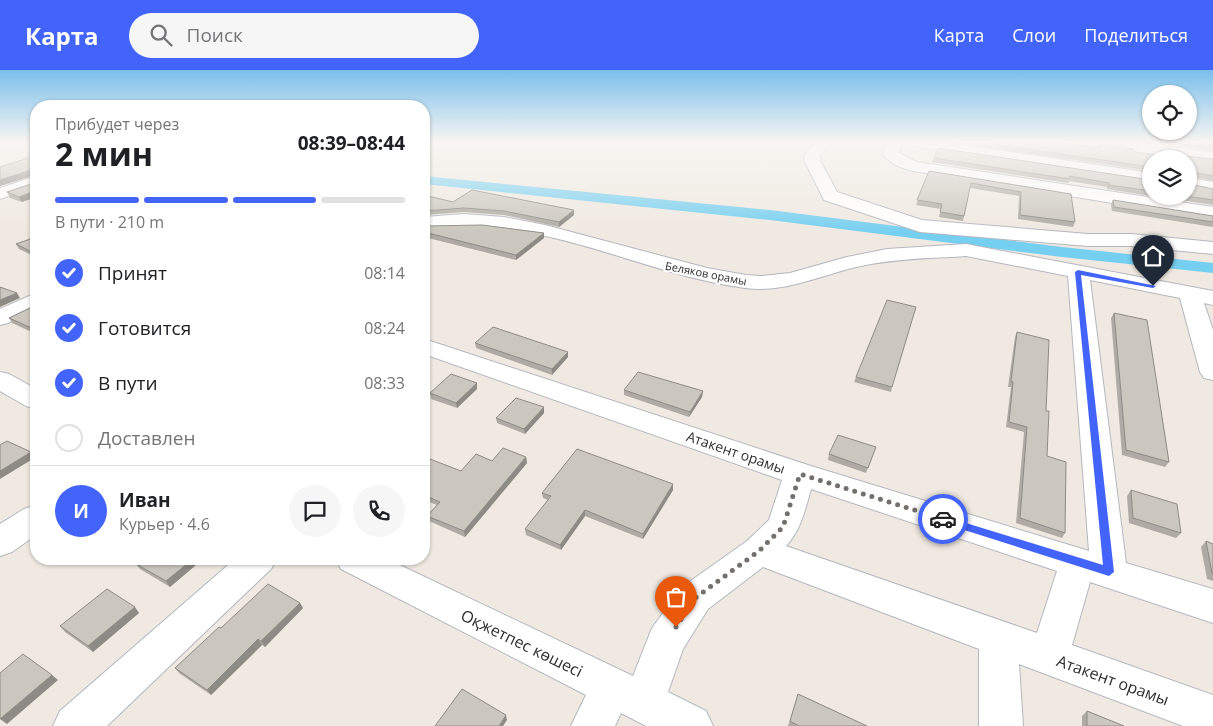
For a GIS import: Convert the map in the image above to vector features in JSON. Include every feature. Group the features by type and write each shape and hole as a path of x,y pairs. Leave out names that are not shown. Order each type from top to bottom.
{"street":[{"path":"818,173 830,196 920,226 1088,240 1131,240 1213,248"},
{"path":"955,173 1213,213"},
{"path":"1117,173 1142,177"},
{"path":"0,194 30,183"},
{"path":"1197,184 1213,187"},
{"name":"Беляков орамы","path":"430,222 459,220 523,227 559,235 663,265 747,282 770,283 861,260 939,250 966,250 1202,296 1213,372"},
{"path":"1078,272 1094,567"},
{"path":"0,318 30,303"},
{"name":"Атакент орамы","path":"430,348 800,474 1213,606"},
{"path":"0,380 30,397"},
{"path":"593,726 628,695 695,598 759,551 783,527 800,474"},
{"path":"0,542 30,522"},
{"path":"759,551 1049,656"},
{"path":"76,726 252,565"},
{"name":"Оқжетпес көшесі","path":"365,565 691,726"},
{"name":"Атакент орамы","path":"1094,567 1049,656 1213,716"},
{"path":"998,638 1001,726"}],"building":[{"path":"0,173 23,173 0,180"},
{"path":"928,173 939,173 1071,194 1075,222 1020,215 1021,192 971,183 964,216 940,212 942,204 917,200"},
{"path":"1029,173 1102,173 1142,179 1142,190 1109,185 1109,183 1069,176 1070,179"},
{"path":"1197,173 1197,173 1213,173 1213,176"},
{"path":"30,184 30,193 19,197 7,192"},
{"path":"1197,186 1213,189 1213,200 1197,198"},
{"path":"472,190 574,210 559,222 504,211 464,208 430,211 430,196 453,202"},
{"path":"1113,200 1213,216 1213,222 1114,207"},
{"path":"482,225 544,233 516,255 430,234 430,226"},
{"path":"30,239 30,251 16,244"},
{"path":"0,287 17,293 0,300"},
{"path":"887,300 916,307 892,387 856,377"},
{"path":"30,308 30,327 9,318"},
{"path":"1114,313 1147,320 1169,462 1126,450"},
{"path":"493,327 568,352 552,369 475,343"},
{"path":"1017,332 1049,340 1046,411 1049,411 1047,456 1066,462 1065,533 1020,518 1027,427 1009,422 1013,382 1011,381"},
{"path":"638,372 703,391 690,412 624,390"},
{"path":"451,374 477,383 456,403 430,393"},
{"path":"516,398 544,407 524,429 496,418"},
{"path":"838,435 876,447 868,468 829,454"},
{"path":"7,441 30,453 0,471 0,445"},
{"path":"503,448 526,457 464,531 430,517 430,513 440,502 430,498 430,459 461,471 476,454 492,461"},
{"path":"577,449 673,484 643,534 585,510 560,545 525,529 551,496 542,493"},
{"path":"1131,490 1177,504 1181,533 1133,518"},
{"path":"1206,541 1213,544 1213,574 1212,573"},
{"path":"138,565 186,565 166,581"},
{"path":"268,584 300,603 261,641 258,639 207,690 175,668 219,627 221,628"},
{"path":"107,589 135,607 88,646 60,626"},
{"path":"23,654 52,675 0,719 0,673"},
{"path":"462,689 506,715 499,726 435,726"},
{"path":"798,694 867,726 799,726 790,721"},
{"path":"1087,711 1124,726 1087,726"}],"waterway":[{"path":"430,181 770,215 1062,252 1213,268"}],"way so far":[{"path":"676,627 695,598 759,551 783,527 800,474 943,519"}],"route":[{"path":"943,519 1109,572 1078,272 1153,286"}]}
